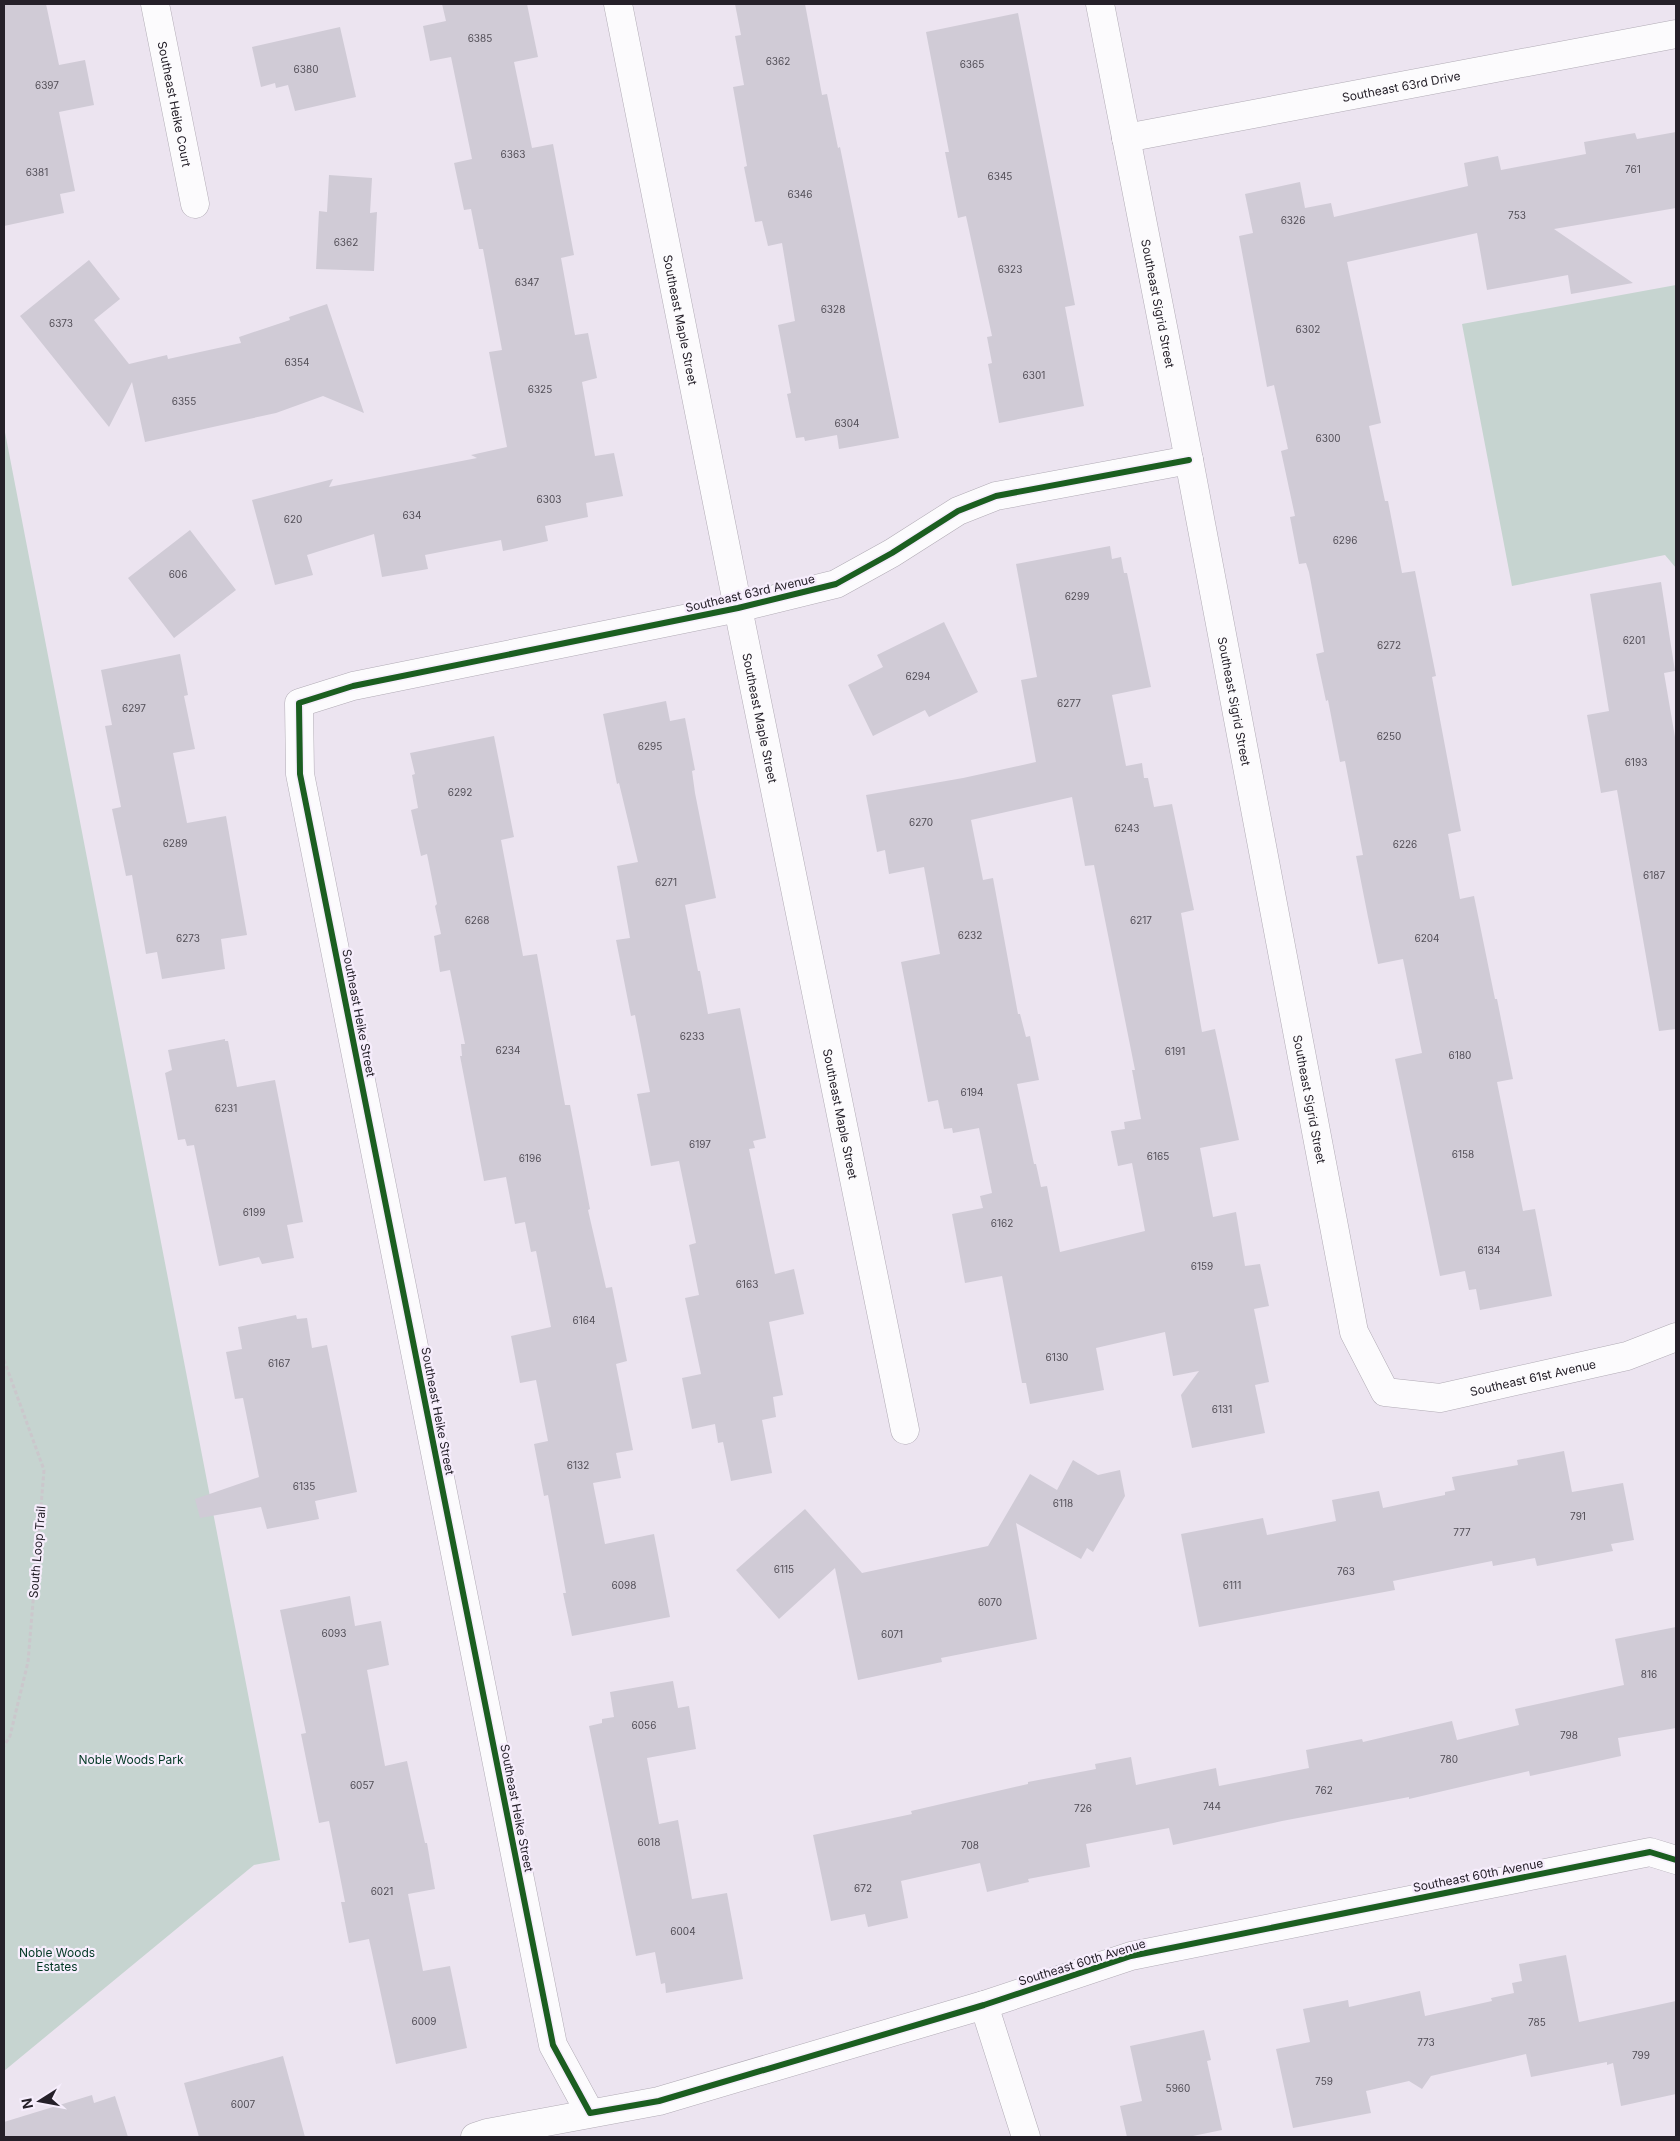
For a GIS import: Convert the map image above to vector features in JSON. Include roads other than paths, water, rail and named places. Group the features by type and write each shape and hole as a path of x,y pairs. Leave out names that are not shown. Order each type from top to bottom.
{"street":[{"name":"Southeast Heike Court","path":"155,4 196,204"},
{"name":"Southeast Maple Street","path":"618,4 738,608 905,1430"},
{"name":"Southeast Sigrid Street","path":"1100,4 1189,460 1354,1332 1385,1392"},
{"name":"Southeast 63rd Drive","path":"1126,138 1676,34"},
{"name":"Southeast 63rd Avenue","path":"299,703 353,686 738,608 836,584 892,553 958,511 996,496 1189,460"},
{"name":"Southeast Heike Street","path":"299,703 300,774 553,2045 590,2113"},
{"name":"Southeast 61st Avenue","path":"1385,1392 1440,1398 1627,1356 1676,1337"},
{"name":"Southeast 60th Avenue","path":"475,2137 487,2133 659,2101 984,2005 1132,1956 1650,1852 1676,1860"},
{"path":"984,2005 1026,2137"}],"park label":[{"name":"Noble Woods Park","path":"131,1759"},
{"name":"Noble Woods Estates","path":"57,1959"}]}
